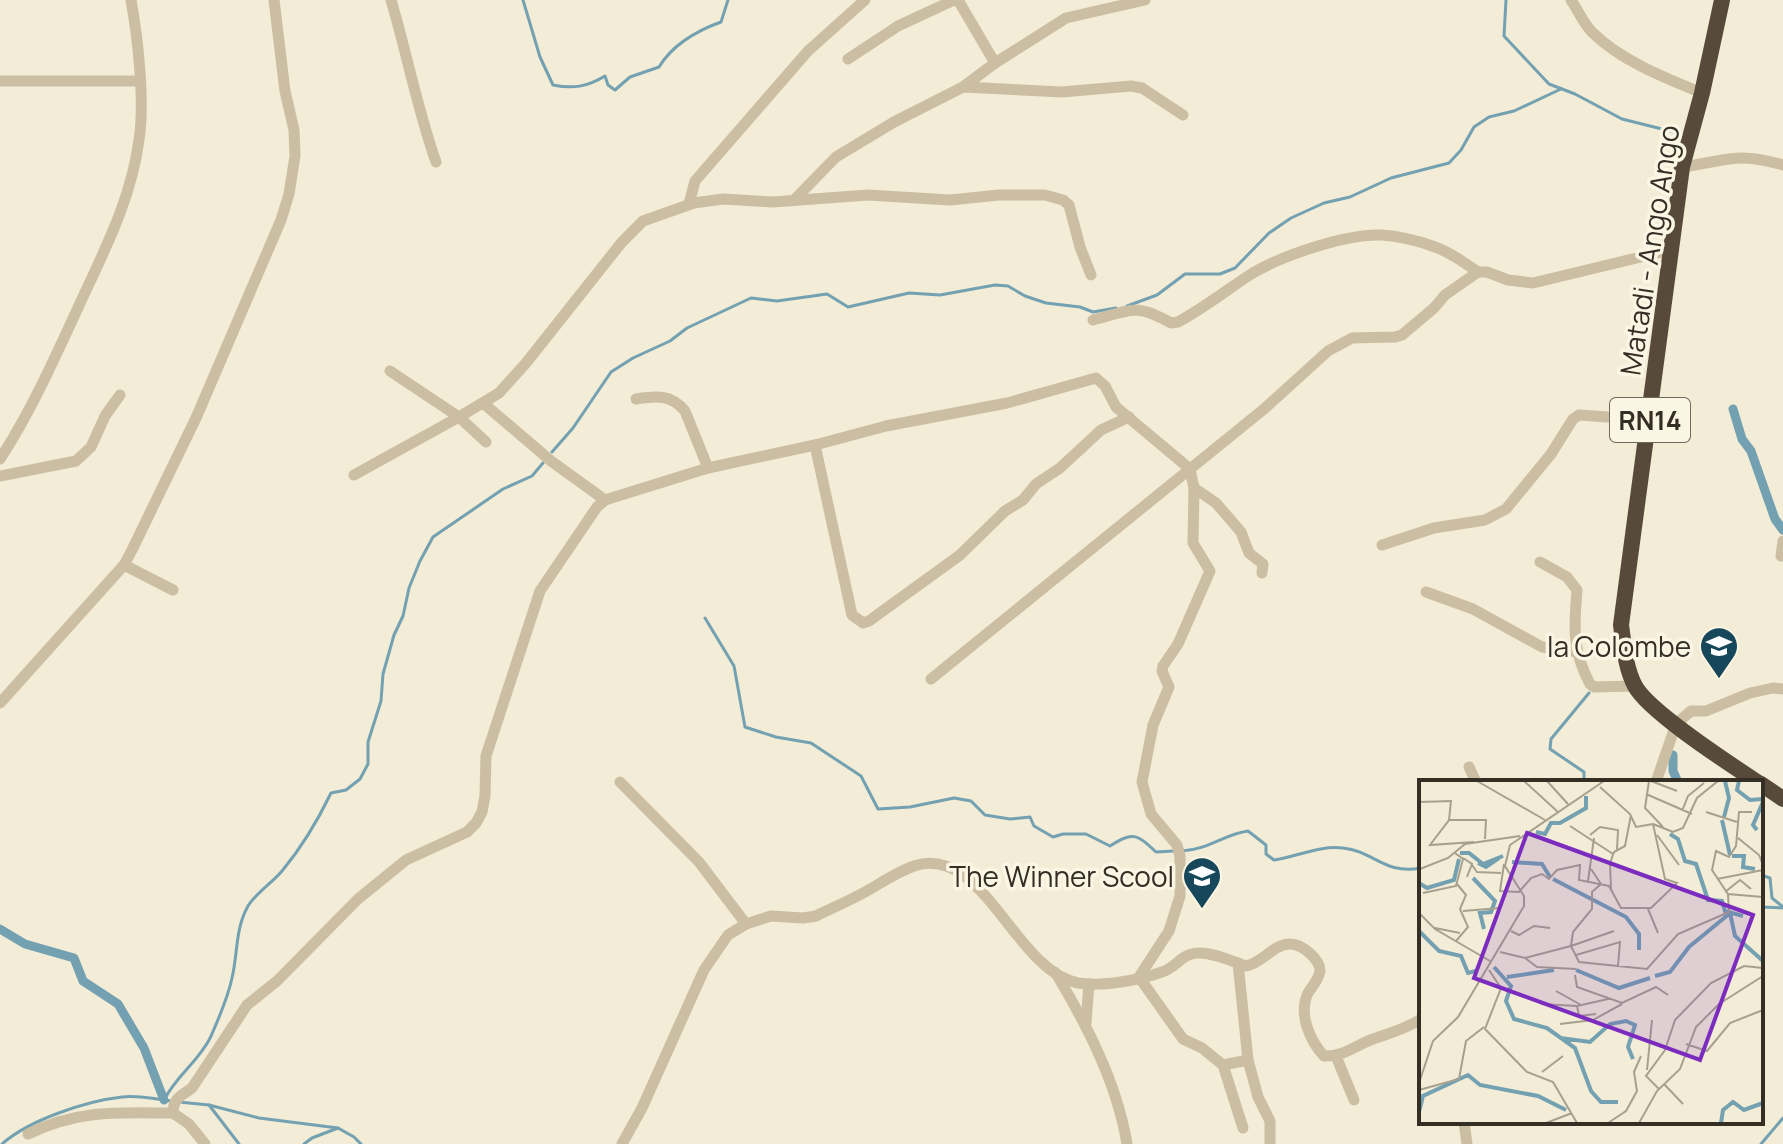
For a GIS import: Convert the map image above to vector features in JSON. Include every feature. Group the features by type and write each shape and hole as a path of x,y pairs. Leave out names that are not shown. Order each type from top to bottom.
{"highway":[{"name":"Matadi - Ango Ango","path":"1722,0 1682,167 1621,625 1625,655 1635,686 1644,698 1755,780"},
{"name":"Matadi - Ango Ango","path":"1763,786 1783,799"}],"street":[{"path":"0,459 48,371 118,221 140,139 139,81 131,0"},
{"path":"0,703 124,565 170,476 281,220 295,156 294,130 285,91 274,0"},
{"path":"391,0 405,62 436,162"},
{"path":"689,204 695,181 808,51 865,0"},
{"path":"848,59 898,26 956,0 995,63"},
{"path":"795,199 836,157 894,122 963,87 1066,18 1145,0"},
{"path":"1571,0 1590,30 1615,51 1702,93"},
{"path":"0,81 139,81"},
{"path":"963,87 1062,92 1131,86 1142,88 1183,115"},
{"path":"1682,167 1738,156 1758,157 1783,165"},
{"path":"354,475 499,393 622,242 643,221 689,204 723,199 773,202 868,195 950,200 999,195 1045,195 1069,205 1091,275"},
{"path":"1093,320 1137,309 1157,314 1171,323 1178,322 1217,300 1246,277 1278,261 1303,251 1374,235 1437,247 1478,272 1533,283 1670,250"},
{"path":"931,679 1264,409 1328,351 1352,338 1402,335 1445,295 1478,272"},
{"path":"390,371 459,417 486,442"},
{"path":"28,1134 71,1117 175,1105 192,1088 247,1005 277,981 358,899 394,867 467,832 476,823 485,796 486,756 540,591 597,507 605,500 708,468 886,426 1007,403 1096,378 1103,381 1116,407 1190,469 1194,488 1193,543 1210,571 1178,644 1163,666 1169,687 1153,725 1142,782 1151,814 1177,845 1180,896 1169,931 1139,977"},
{"path":"0,476 76,461 91,447 105,416 120,395"},
{"path":"636,399 659,396 679,404 685,411 708,468"},
{"path":"483,403 551,461 605,500"},
{"path":"1382,545 1434,528 1497,515 1506,509 1579,415 1650,420"},
{"path":"815,445 852,615 863,623 960,555 1005,511 1023,500 1036,484 1060,468 1101,430 1129,417"},
{"path":"1194,488 1216,503 1241,532 1247,550 1263,564 1262,573"},
{"path":"1781,556 1783,541"},
{"path":"1540,562 1567,577 1577,590 1573,614 1578,652 1587,678 1594,687 1635,686"},
{"path":"124,565 173,590"},
{"path":"1426,592 1473,609 1542,647 1578,652"},
{"path":"1657,780 1676,724 1691,711 1706,711 1750,693 1783,689"},
{"path":"1469,767 1475,780"},
{"path":"620,782 699,862 746,924"},
{"path":"622,1144 642,1108 704,970 728,935 746,924 771,916 816,916 915,866 939,862 952,867 981,892 1012,931 1055,972 1086,1023 1115,1098 1127,1144"},
{"path":"1055,972 1074,982 1108,984 1161,973 1189,954 1216,955 1238,963 1254,964 1282,945 1290,944 1303,948 1319,966 1320,973 1307,995 1305,1019 1317,1048 1324,1056 1336,1056 1419,1020"},
{"path":"1238,963 1248,1060 1258,1097 1270,1121 1270,1144"},
{"path":"1139,977 1183,1039 1202,1048 1223,1065 1243,1128"},
{"path":"1086,1023 1089,984"},
{"path":"1336,1056 1354,1100"},
{"path":"1223,1065 1248,1060"},
{"path":"175,1105 205,1144"},
{"path":"1464,1124 1467,1144"}],"waterway":[{"path":"523,0 540,57 553,85 580,86 605,76 608,85 615,90 630,77 659,67 686,39 721,22 728,0"},
{"path":"1506,0 1504,36 1549,84 1622,119 1674,132"},
{"path":"1127,306 1157,295 1185,274 1220,274 1235,268 1269,233 1291,218 1324,203 1350,197 1391,178 1449,163 1461,150 1474,127 1489,117 1514,111 1561,89"},
{"path":"552,452 573,428 611,372 670,341 687,328 751,298 777,301 827,294 848,307 909,293 940,295 995,285 1008,286 1046,303 1080,307 1093,312 1116,308"},
{"path":"1733,409 1775,519 1783,530"},
{"path":"164,1100 201,1053 214,1029 230,985 239,932 248,906 296,852 331,793 346,790 360,779 368,764 368,742 381,701 383,674 394,635 403,616 409,588 433,537 503,489 532,476 543,463"},
{"path":"705,618 734,666 745,727 776,737 811,743 861,776 878,809 910,807 954,798 971,801 985,815 1010,819 1030,817 1034,826 1053,837 1086,834 1110,846 1124,838 1134,837 1156,852 1174,851"},
{"path":"1584,780 1584,772 1550,749 1551,739 1589,693"},
{"path":"1673,755 1673,771 1677,780"},
{"path":"1182,851 1248,831 1266,845 1266,854 1274,860 1317,850 1343,848 1363,853 1388,866 1419,868"},
{"path":"1763,876 1770,878 1772,898 1783,907"},
{"path":"1763,907 1783,908"},
{"path":"0,929 25,944 74,958 83,981 118,1004 144,1048 164,1100"},
{"path":"2,1144 42,1120 92,1103 128,1097 171,1101"},
{"path":"179,1102 209,1105 239,1144"},
{"path":"209,1105 259,1118 338,1128"},
{"path":"1761,1144 1783,1118"},
{"path":"304,1144 338,1128 361,1144"}],"place":[{"name":"la Colombe","path":"1719,680"},
{"name":"The Winner Scool","path":"1202,910"}]}
